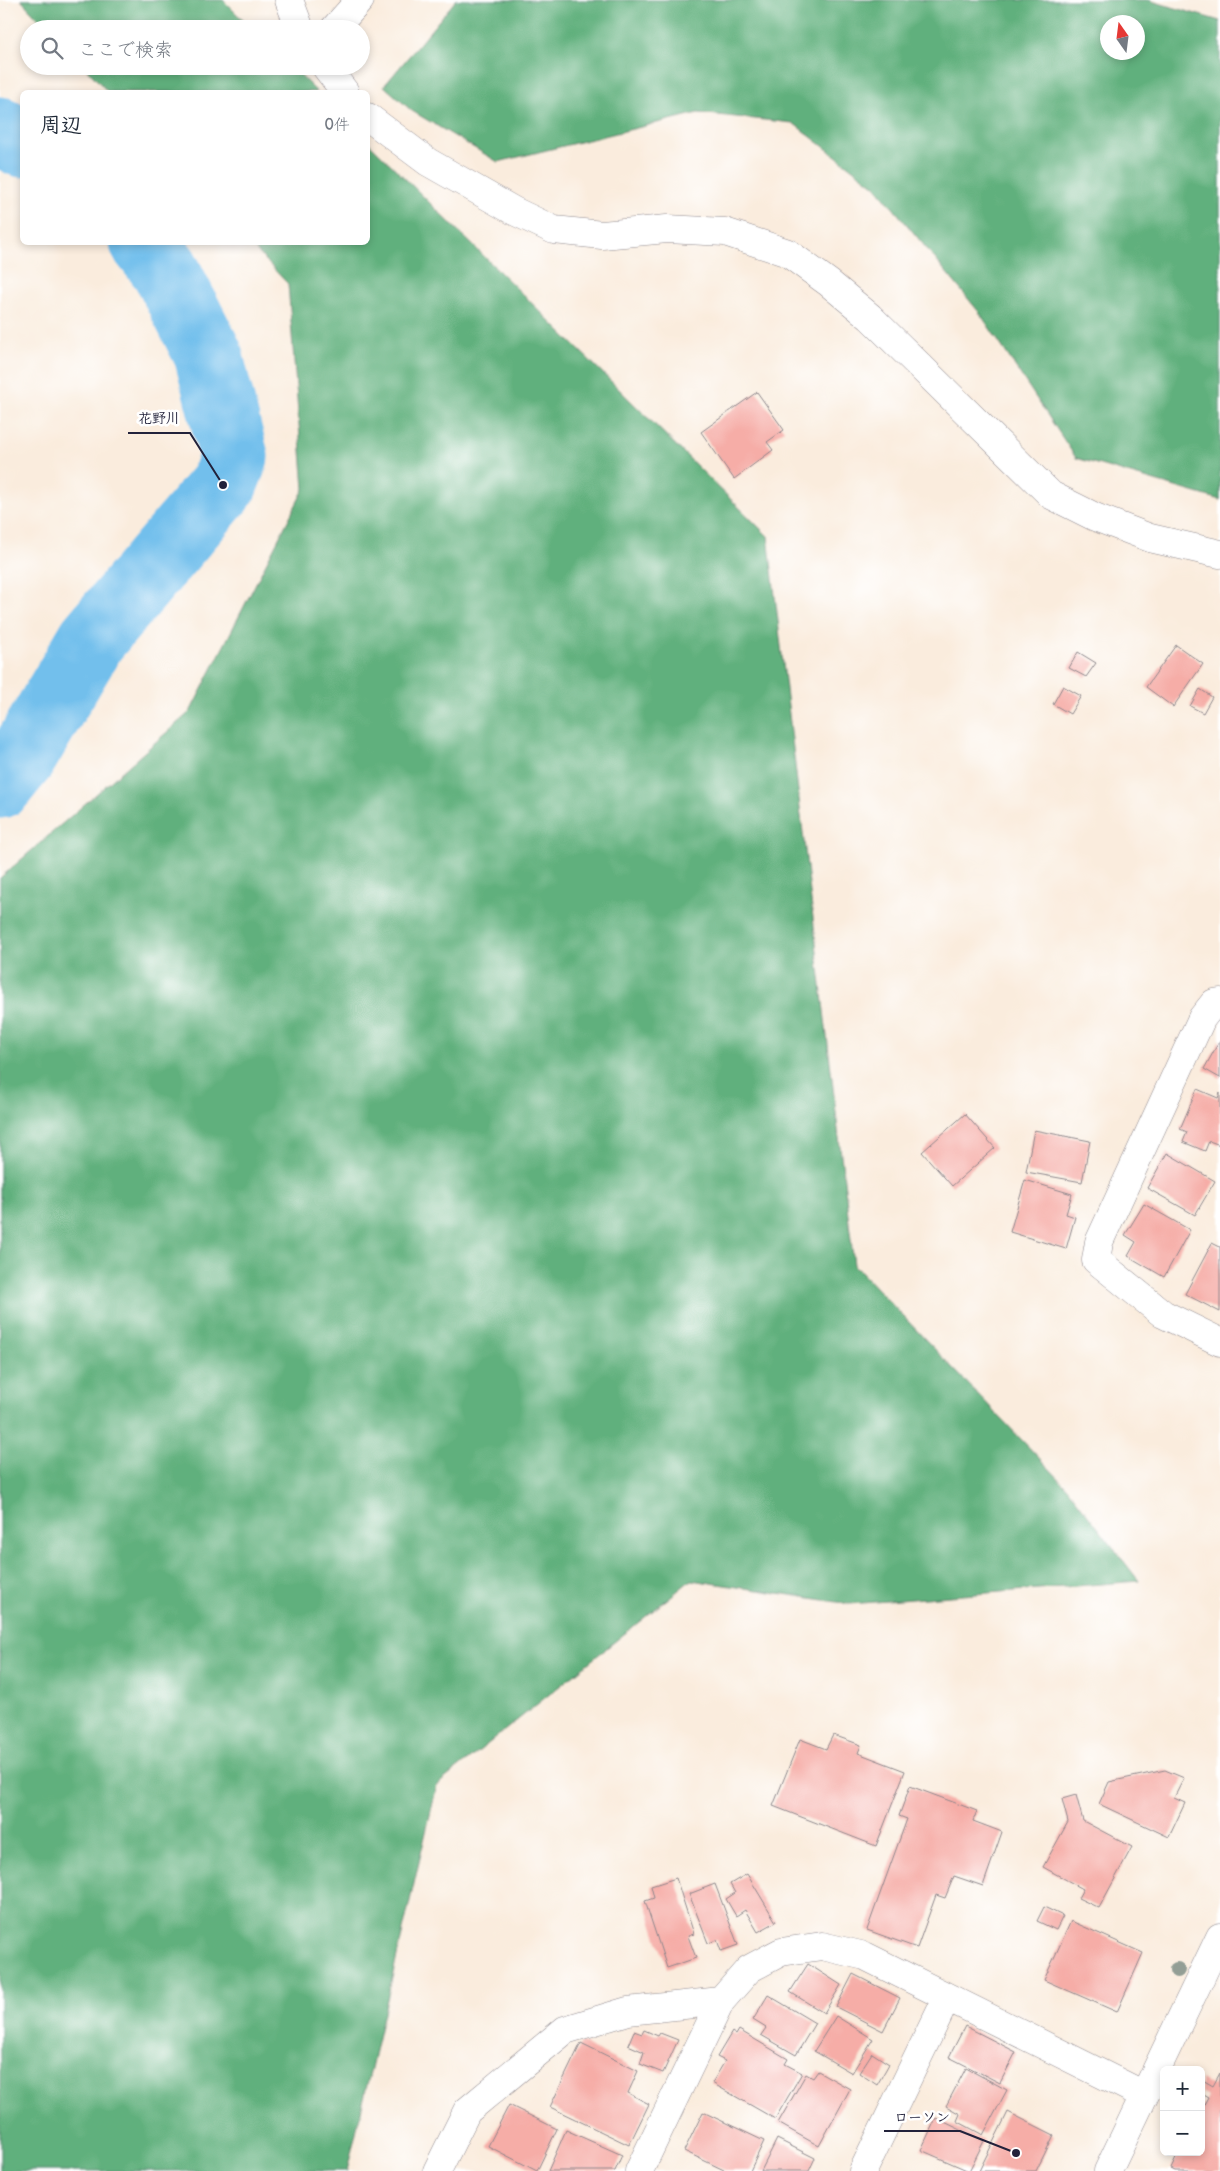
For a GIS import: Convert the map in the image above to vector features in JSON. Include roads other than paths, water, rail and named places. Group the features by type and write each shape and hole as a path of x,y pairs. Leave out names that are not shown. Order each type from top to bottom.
{"street":[{"path":"288,0 296,20"},
{"path":"342,20 360,0"},
{"path":"332,75 343,90"},
{"path":"370,118 428,162 514,211 554,230 602,235 667,229 725,232 788,253 830,283 870,317 1051,495 1096,517 1150,538 1220,554"},
{"path":"1220,1002 1214,1003 1202,1018 1099,1242 1096,1260 1163,1314 1220,1342"},
{"path":"1108,2171 1220,1937"},
{"path":"640,2171 721,2001 749,1970 781,1952 822,1946 864,1956 1144,2094"},
{"path":"863,2171 947,1997"},
{"path":"437,2171 467,2111 565,2030 628,2011 721,2001"}],"waterway":[{"path":"0,131 20,142"},
{"path":"0,784 23,756 92,639 223,485 234,457 208,354 165,269 146,245"}],"place":[{"name":"花野川","path":"223,485"},
{"name":"ローソン","path":"1016,2153"}]}
